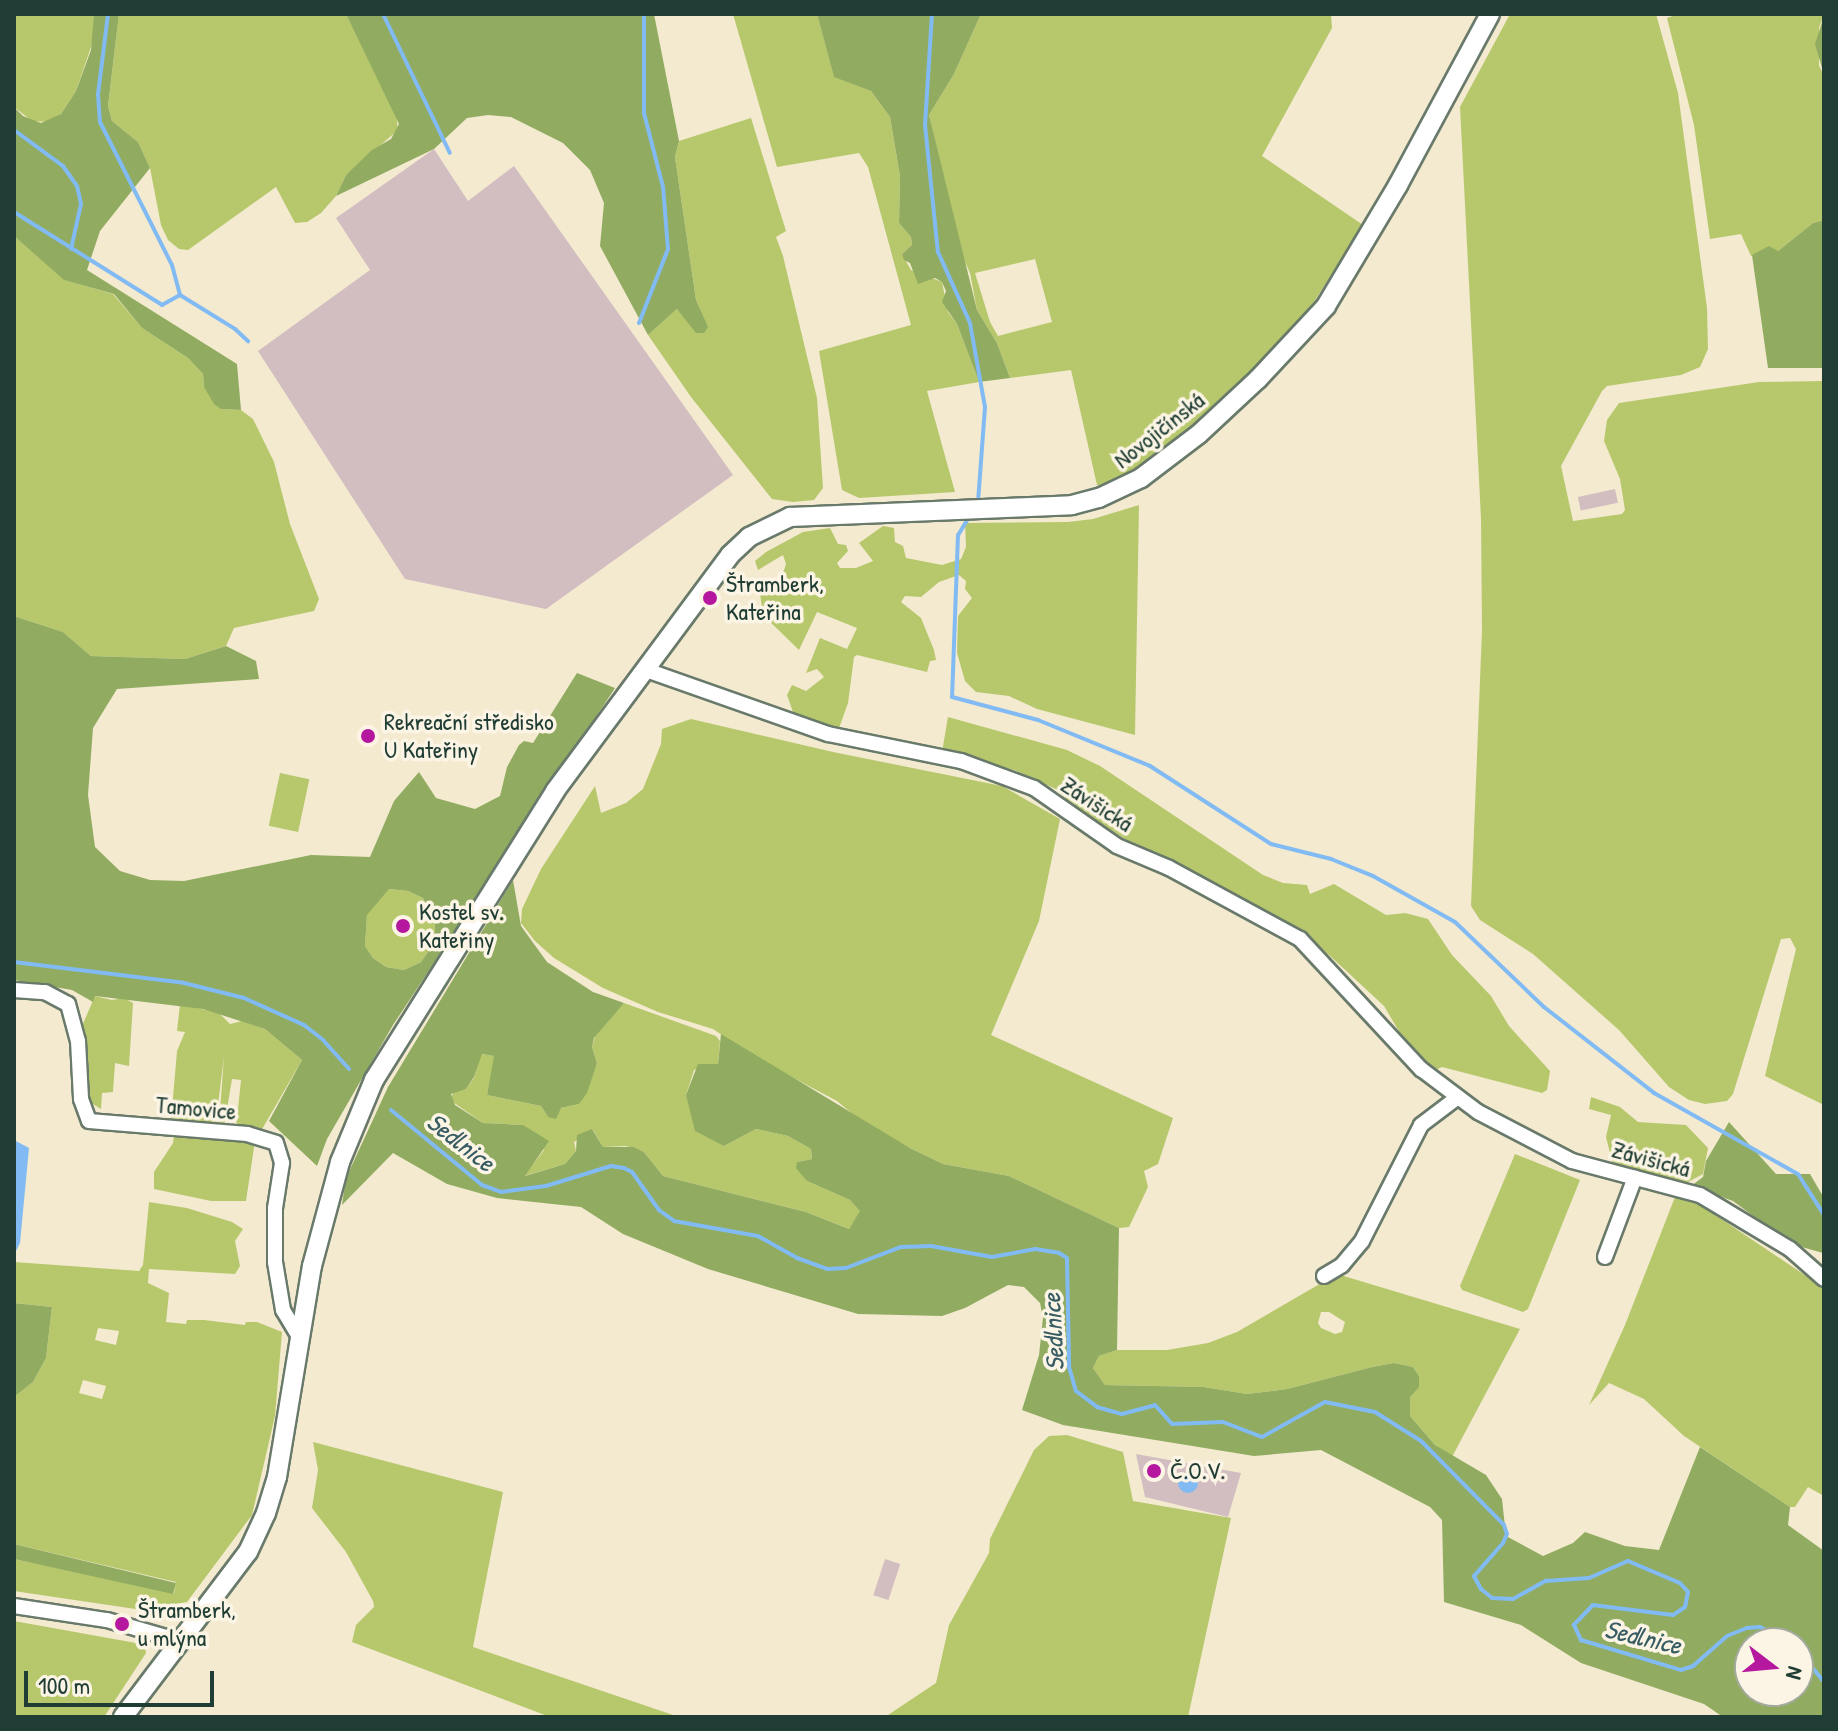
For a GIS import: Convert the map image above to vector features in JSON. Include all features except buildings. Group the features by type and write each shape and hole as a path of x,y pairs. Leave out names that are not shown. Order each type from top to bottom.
{"street":[{"name":"Novojičínská","path":"123,1717 248,1552 266,1513 277,1477 298,1335 340,1162 374,1080 509,860 730,555 749,537 783,519 819,514 1072,505 1122,489 1179,450 1258,379 1326,306 1398,185 1490,14"},
{"name":"Závišická","path":"646,670 828,734 961,761 1034,788 1117,846 1169,868 1300,939 1421,1069 1478,1112 1572,1161 1700,1195 1790,1249 1824,1279"},
{"name":"Tamovice","path":"14,990 45,992 68,1004 78,1041 81,1099 89,1121 247,1134 276,1143 281,1150 282,1163 275,1208 275,1262 283,1310 298,1335"},
{"path":"1324,1276 1342,1265 1362,1241 1421,1125 1458,1097"},
{"path":"1605,1257 1635,1177"},
{"path":"14,1606 107,1620 180,1641"}],"shaded area":[{"path":"434,149 468,201 514,166 733,475 546,609 405,579 258,351 370,270 336,218"},
{"path":"1615,489 1618,503 1581,511 1578,497"},
{"path":"1136,1454 1241,1473 1228,1517 1145,1497"},
{"path":"885,1559 900,1564 888,1600 873,1595"}],"green space":[{"path":"14,14 94,14 94,38 76,91 61,114 50,122 32,121 14,107"},
{"path":"94,14 119,14 108,106 112,121 138,142 150,168 100,231 87,270 237,364 241,410 221,409 214,404 204,387 203,374 188,358 142,328 114,294 64,280 14,236 14,107 23,116 41,123 61,114 76,91 91,50"},
{"path":"119,14 346,14 396,112 398,130 346,175 336,196 321,213 307,222 295,223 276,187 188,250 179,249 168,240 161,225 150,168 138,142 112,121 108,106"},
{"path":"346,14 654,14 679,141 675,157 696,300 708,327 704,333 696,333 677,309 648,335 600,246 604,203 590,170 563,143 511,117 488,115 467,118 434,149 336,196 346,175 372,150 391,139 399,124"},
{"path":"733,14 817,14 834,76 871,91 890,117 900,176 899,223 911,237 912,245 902,254 911,270 942,282 948,312 957,324 979,382 927,391 955,492 859,498 842,490 819,351 911,325 868,167 859,153 777,167"},
{"path":"817,14 981,14 954,74 929,115 977,310 997,343 1010,378 979,382 957,324 942,302 946,291 942,282 935,278 918,284 910,263 904,260 902,254 912,245 911,237 899,223 900,176 890,117 871,91 834,77"},
{"path":"981,14 1331,14 1332,28 1262,156 1363,225 1314,302 1250,376 1152,461 1102,487 1097,485 1071,370 1010,378 997,343 977,310 929,115 954,74","holes":["1035,259 1052,322 998,336 990,322 975,273"]},
{"path":"1510,14 1656,14 1678,93 1707,308 1708,349 1700,367 1681,375 1607,386 1602,391 1561,466 1573,521 1622,514 1625,510 1620,479 1604,441 1607,420 1619,403 1759,382 1824,381 1824,1105 1765,1076 1796,949 1790,938 1781,939 1733,1094 1727,1101 1705,1104 1689,1100 1669,1087 1619,1030 1533,954 1480,920 1471,906 1482,630 1481,519 1460,107"},
{"path":"1678,14 1824,14 1819,28 1819,66 1824,75 1824,220 1813,223 1778,251 1751,256 1741,234 1710,239 1694,125 1667,18"},
{"path":"1824,16 1824,75 1815,44"},
{"path":"751,118 786,231 776,237 817,398 823,488 814,500 793,502 772,499 691,397 648,335 677,309 690,323 707,327 696,300 675,157 679,141"},
{"path":"1824,220 1824,368 1768,368 1752,255 1769,246 1778,251 1813,223"},
{"path":"14,236 65,280 113,294 142,328 188,358 203,374 204,387 221,409 241,410 253,419 274,462 290,524 319,599 314,611 234,628 226,646 185,659 91,656 63,632 14,616"},
{"path":"1139,505 1135,735 1037,709 1009,696 976,692 965,681 957,653 958,616 972,598 965,589 966,581 959,575 939,582 921,597 905,596 901,602 921,618 934,650 936,660 930,661 927,672 857,655 854,657 848,703 838,731 795,718 787,695 792,685 806,691 824,677 817,669 806,673 820,638 847,649 857,628 817,612 799,650 763,615 759,586 782,576 786,564 783,555 758,570 755,561 766,552 803,532 830,528 838,544 846,545 848,551 837,563 840,568 856,568 873,561 859,543 883,526 894,528 895,542 903,546 906,558 942,565 961,559 966,547 965,523 1068,522 1093,519"},
{"path":"14,616 63,632 91,656 185,659 226,646 256,661 259,679 117,689 93,728 88,795 95,847 120,871 150,880 184,881 311,855 370,857 394,801 419,772 436,798 475,809 500,796 507,767 519,745 524,741 533,743 577,673 615,688 393,1025 327,1139 317,1166 269,1121 302,1060 265,1029 203,1009 95,996 93,1002 72,990 14,980","holes":["389,889 408,891 423,898 435,925 434,943 421,962 404,970 386,967 373,958 365,946 367,915"]},
{"path":"948,717 1067,750 1100,766 1263,875 1283,883 1307,885 1310,894 1334,884 1386,915 1405,913 1428,919 1452,955 1491,996 1509,1026 1550,1071 1547,1090 1542,1093 1442,1067 1435,1070 1413,1055 1384,1006 1328,954 1261,910 1125,839 1058,796 1058,790 1014,770 942,752"},
{"path":"691,719 1002,786 1060,819 1039,921 991,1035 1173,1118 1158,1164 1144,1171 1148,1187 1129,1227 1119,1228 1009,1176 943,1164 860,1120 837,1101 758,1059 713,1029 658,1012 603,988 554,958 535,941 521,923 522,909 541,869 595,786 601,813 626,803 643,789 661,744 662,729"},
{"path":"280,773 309,779 298,832 269,826"},
{"path":"513,880 521,926 547,962 593,992 624,1003 594,1038 592,1047 597,1063 587,1093 579,1104 561,1108 556,1119 548,1117 541,1106 487,1095 494,1056 482,1054 466,1089 451,1094 455,1105 483,1123 523,1125 549,1141 525,1176 565,1164 576,1151 577,1135 592,1129 603,1147 633,1147 644,1152 663,1176 806,1212 849,1229 860,1211 850,1200 807,1181 796,1168 797,1162 812,1159 811,1149 788,1136 756,1129 724,1146 695,1131 686,1095 698,1064 718,1064 721,1034 910,1148 943,1164 1009,1176 1119,1228 1117,1350 1099,1356 1093,1368 1105,1385 1204,1387 1247,1394 1287,1389 1394,1363 1413,1367 1419,1376 1419,1387 1410,1397 1410,1416 1435,1445 1486,1475 1502,1499 1506,1536 1543,1556 1573,1543 1585,1532 1625,1546 1659,1550 1700,1447 1790,1507 1788,1525 1824,1551 1824,1717 1723,1717 1704,1704 1581,1663 1521,1625 1444,1602 1442,1520 1430,1507 1321,1450 1254,1456 1063,1425 1022,1410 1039,1355 1043,1318 1040,1303 1024,1287 1008,1285 965,1308 942,1316 858,1314 708,1269 623,1234 581,1207 497,1198 447,1184 393,1153 342,1205 346,1178 388,1087"},
{"path":"388,889 408,891 423,898 435,925 434,943 421,962 404,970 386,967 373,958 365,946 367,914"},
{"path":"95,996 112,1000 124,998 133,1003 129,1066 115,1063 113,1092 102,1093 101,1109 93,1104 86,1106 81,1051 82,1026"},
{"path":"624,1003 716,1036 720,1041 718,1064 694,1070 686,1095 724,1146 756,1129 788,1136 811,1149 812,1159 797,1162 807,1181 850,1200 861,1211 849,1229 806,1212 663,1176 644,1152 626,1146 603,1147 593,1130 574,1142 576,1151 565,1164 524,1176 544,1150 523,1125 483,1123 450,1100 454,1091 466,1089 474,1078 481,1054 495,1056 487,1095 541,1106 548,1117 561,1108 579,1104 597,1063 592,1047 597,1030"},
{"path":"180,1004 219,1013 230,1024 242,1021 265,1029 302,1060 261,1131 236,1128 241,1080 232,1079 224,1126 219,1125 224,1056 216,1121 207,1125 171,1121 177,1051 185,1032 177,1031"},
{"path":"1591,1097 1620,1107 1638,1122 1686,1125 1708,1148 1703,1174 1686,1183 1613,1165 1606,1137 1611,1115 1589,1109"},
{"path":"1729,1122 1776,1174 1810,1174 1824,1198 1823,1253 1791,1244 1733,1201 1691,1186 1703,1177 1706,1161"},
{"path":"174,1134 255,1141 246,1201 211,1201 154,1189 154,1172 173,1143"},
{"path":"1515,1154 1580,1180 1528,1309 1523,1312 1462,1290 1460,1286"},
{"path":"1675,1197 1702,1206 1824,1288 1824,1496 1808,1487 1795,1507 1790,1507 1684,1436 1644,1399 1609,1383 1589,1405 1625,1325"},
{"path":"149,1202 187,1208 232,1222 243,1229 235,1241 240,1266 235,1274 149,1269 148,1283 169,1293 166,1322 186,1324 187,1320 204,1320 245,1325 246,1322 257,1322 282,1332 275,1416 252,1515 187,1602 142,1610 14,1591 14,1559 174,1593 176,1582 14,1544 14,1397 33,1382 46,1358 52,1307 14,1303 14,1262 139,1271 143,1265","holes":["98,1328 119,1331 116,1345 95,1340","83,1380 106,1386 102,1399 79,1393"]},
{"path":"1337,1274 1520,1329 1452,1457 1435,1445 1410,1416 1410,1397 1419,1376 1413,1367 1394,1363 1287,1389 1247,1394 1204,1387 1105,1385 1093,1368 1099,1356 1117,1350 1167,1350 1208,1343 1237,1332","holes":["1321,1312 1329,1312 1345,1322 1342,1332 1335,1334 1321,1328 1318,1323"]},
{"path":"14,1303 52,1307 46,1358 33,1382 14,1397"},
{"path":"1067,1435 1123,1452 1133,1501 1231,1518 1188,1717 885,1717 936,1683 949,1625 989,1553 990,1539 1034,1450 1049,1436"},
{"path":"313,1442 503,1492 473,1647 679,1717 550,1717 352,1642 356,1625 374,1607 373,1601 346,1552 312,1508 318,1470"},
{"path":"14,1544 176,1583 173,1594 14,1559"},
{"path":"14,1621 136,1643 145,1648 146,1653 104,1717 14,1717"}],"water":[{"path":"14,1140 29,1148 20,1243 14,1255"},
{"path":"1188,1473 1195,1476 1198,1483 1195,1490 1188,1493 1181,1490 1178,1483 1181,1476"}],"waterway":[{"path":"108,14 98,94 100,122 172,265 180,295 235,329 248,341"},
{"path":"383,14 450,153"},
{"path":"639,323 668,249 663,187 644,113 644,14"},
{"path":"932,14 925,125 938,252 970,323 985,407 978,502"},
{"path":"14,130 63,166 77,186 81,204 71,249"},
{"path":"14,212 162,305 180,295"},
{"path":"969,517 958,535 952,697 1038,720 1150,766 1271,844 1331,859 1373,876 1455,922 1544,1007 1654,1093 1798,1174 1824,1215"},
{"name":"Sedlnice","path":"14,962 184,983 244,998 304,1025 323,1040 349,1069"},
{"name":"Sedlnice","path":"391,1110 482,1185 501,1192 546,1186 611,1166 624,1168 632,1172 659,1210 674,1221 758,1236 797,1258 827,1269 846,1268 901,1247 931,1246 992,1257 1035,1249 1059,1253 1067,1258 1069,1367 1076,1391 1097,1407 1122,1414 1155,1405 1172,1424 1223,1422 1262,1437 1325,1402 1375,1412 1421,1441 1504,1525 1507,1534 1503,1543 1474,1576 1481,1589 1492,1598 1513,1599 1546,1581 1589,1578 1628,1561 1680,1583 1688,1592 1685,1607 1673,1615 1593,1605 1574,1625 1581,1640 1681,1670 1693,1666 1734,1633"},
{"name":"Sedlnice","path":"1814,1670 1824,1682"}],"place":[{"name":"Štramberk, Kateřina","path":"710,598"},
{"name":"Rekreační středisko U Kateřiny","path":"368,736"},
{"name":"Kostel sv. Kateřiny","path":"403,926"},
{"name":"Č.O.V.","path":"1154,1471"},
{"name":"Štramberk, u mlýna","path":"122,1624"}]}
